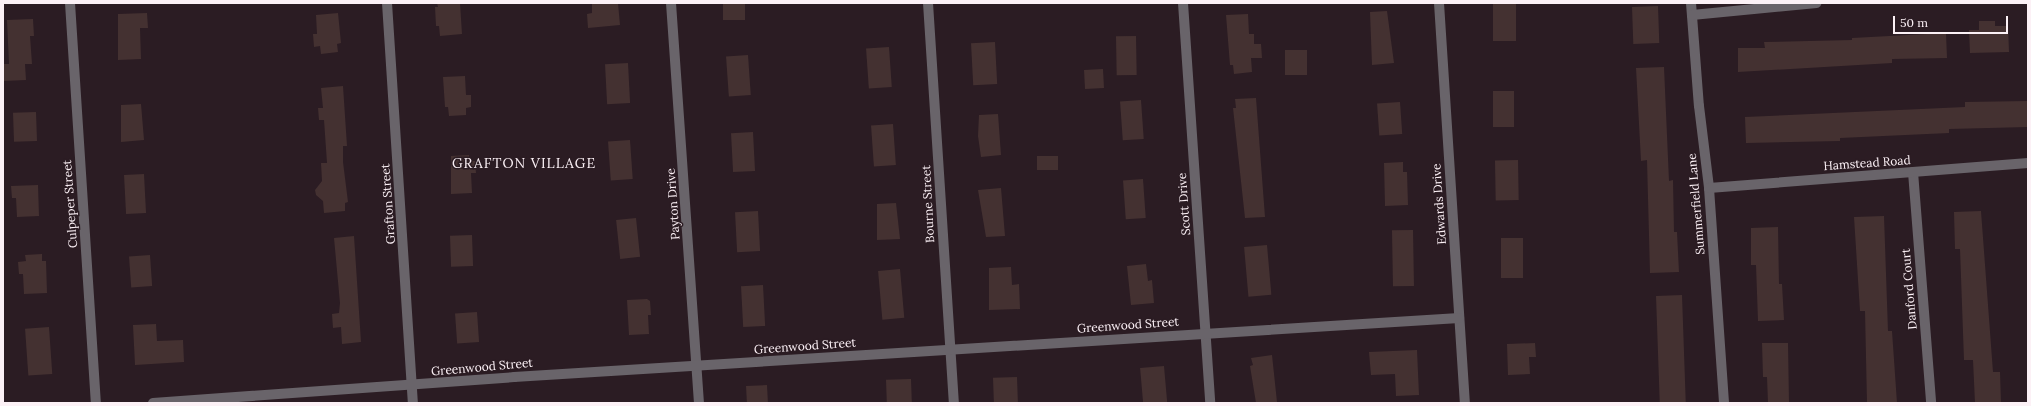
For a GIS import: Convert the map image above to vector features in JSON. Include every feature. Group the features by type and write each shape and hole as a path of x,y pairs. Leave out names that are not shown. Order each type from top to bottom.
{"street":[{"name":"Culpeper Street","path":"70,3 96,403"},
{"name":"Grafton Street","path":"387,3 414,403"},
{"name":"Payton Drive","path":"671,3 699,403"},
{"name":"Bourne Street","path":"928,3 954,403"},
{"name":"Scott Drive","path":"1183,3 1210,403"},
{"name":"Edwards Drive","path":"1439,3 1465,403"},
{"name":"Summerfield Lane","path":"1691,3 1698,106 1709,188 1724,403"},
{"path":"1692,15 1816,3"},
{"name":"Hamstead Road","path":"1709,188 2028,163"},
{"name":"Danford Court","path":"1913,172 1931,403"},
{"name":"Greenwood Street","path":"153,403 1205,333 1459,318"}],"building":[{"path":"437,3 460,3 462,34 440,36 439,26 436,26 435,7 438,7"},
{"path":"592,3 618,3 620,25 588,28 587,14 592,13"},
{"path":"723,3 745,3 745,20 723,20"},
{"path":"1493,3 1516,3 1516,41 1493,41"},
{"path":"1658,6 1659,43 1633,44 1632,7"},
{"path":"1387,11 1394,63 1372,65 1370,12"},
{"path":"147,13 148,28 140,28 141,59 118,60 118,14"},
{"path":"338,13 341,43 337,44 338,52 321,54 320,46 314,47 313,34 317,34 316,15"},
{"path":"1248,14 1249,34 1254,34 1254,44 1261,44 1262,58 1251,58 1252,72 1234,74 1233,65 1230,65 1226,15"},
{"path":"33,19 34,36 30,36 32,64 25,64 26,80 3,81 3,64 9,64 7,20"},
{"path":"1979,21 1995,21 1995,26 2008,26 2009,52 1970,53 1969,30 1979,30"},
{"path":"1946,33 1947,58 1892,59 1892,63 1738,72 1738,48 1765,48 1764,42 1852,40 1852,38"},
{"path":"1116,36 1136,36 1137,75 1117,75"},
{"path":"995,42 997,84 973,85 971,43"},
{"path":"889,47 892,87 869,89 866,49"},
{"path":"1285,50 1307,50 1307,75 1285,75"},
{"path":"748,55 751,95 729,96 726,57"},
{"path":"628,63 630,103 607,104 605,64"},
{"path":"1664,67 1669,181 1673,180 1674,232 1677,232 1679,272 1650,273 1647,160 1641,161 1636,68"},
{"path":"1103,69 1104,88 1085,89 1084,70"},
{"path":"465,76 466,95 471,95 471,107 466,108 466,115 449,116 448,107 445,107 443,77"},
{"path":"343,86 347,146 343,146 343,162 348,202 345,203 345,211 324,213 323,201 316,195 315,190 322,181 321,163 327,163 324,120 319,120 318,108 323,108 321,88"},
{"path":"1493,91 1514,91 1514,127 1493,127"},
{"path":"1256,98 1265,217 1245,218 1233,108 1236,108 1235,99"},
{"path":"1141,100 1144,139 1123,140 1120,101"},
{"path":"2028,101 2028,127 1949,129 1949,133 1840,138 1840,141 1746,143 1745,117 1965,107 1965,102"},
{"path":"1400,102 1402,134 1379,136 1377,104"},
{"path":"141,104 144,140 121,142 121,105"},
{"path":"36,112 37,141 14,142 13,113"},
{"path":"998,114 1001,155 981,157 978,136 979,115"},
{"path":"893,124 896,165 874,166 871,126"},
{"path":"753,132 755,171 733,172 731,133"},
{"path":"630,140 633,179 611,180 608,142"},
{"path":"469,155 469,161 475,161 476,173 471,173 472,193 451,194 451,156"},
{"path":"1037,156 1058,156 1058,170 1037,170"},
{"path":"1495,160 1518,160 1519,200 1496,200"},
{"path":"1403,162 1403,172 1407,172 1408,205 1385,206 1384,163"},
{"path":"144,174 146,213 126,214 124,175"},
{"path":"1143,179 1146,218 1126,219 1123,180"},
{"path":"38,185 39,216 17,217 16,198 12,198 11,186"},
{"path":"1001,188 1005,236 986,237 978,190"},
{"path":"896,203 900,239 877,240 877,204"},
{"path":"758,211 760,251 737,252 735,212"},
{"path":"1981,211 1993,372 2000,372 2001,403 1975,403 1973,360 1964,360 1960,249 1955,249 1954,212"},
{"path":"1884,216 1888,331 1892,331 1897,403 1867,403 1865,311 1860,311 1854,217"},
{"path":"636,218 640,257 620,259 616,220"},
{"path":"1778,227 1779,284 1782,284 1784,320 1758,321 1756,265 1751,265 1751,228"},
{"path":"1392,230 1413,230 1414,286 1393,286"},
{"path":"472,235 473,266 451,267 450,236"},
{"path":"354,236 361,342 342,344 341,327 333,328 332,314 339,313 340,303 334,238"},
{"path":"1501,238 1523,238 1523,278 1501,278"},
{"path":"1267,245 1271,295 1248,297 1244,247"},
{"path":"42,254 42,261 46,261 47,293 24,294 23,274 19,274 18,262 26,261 25,255"},
{"path":"150,255 152,286 131,287 129,256"},
{"path":"1146,264 1148,281 1152,280 1154,303 1131,305 1127,266"},
{"path":"1011,267 1012,285 1019,284 1020,309 989,310 989,268"},
{"path":"900,269 904,318 882,320 878,271"},
{"path":"763,285 765,326 743,327 741,286"},
{"path":"1682,295 1686,403 1660,403 1656,296"},
{"path":"647,299 650,301 651,315 648,315 649,334 629,335 627,300"},
{"path":"477,312 479,342 457,343 455,314"},
{"path":"156,324 157,341 183,340 184,362 135,365 133,325"},
{"path":"49,327 52,374 28,376 25,329"},
{"path":"1535,343 1536,357 1529,357 1530,374 1508,375 1507,344"},
{"path":"1762,343 1788,343 1789,403 1768,403 1767,377 1763,377"},
{"path":"1417,350 1419,395 1396,396 1395,374 1371,375 1369,352"},
{"path":"1272,355 1277,402 1256,403 1250,366 1253,365 1251,358"},
{"path":"1164,366 1167,403 1143,403 1140,368"},
{"path":"1017,377 1018,403 994,403 993,378"},
{"path":"911,379 912,403 887,403 886,380"},
{"path":"767,385 768,403 747,403 746,386"}],"district":[{"name":"GRAFTON VILLAGE","path":"524,163"}]}
